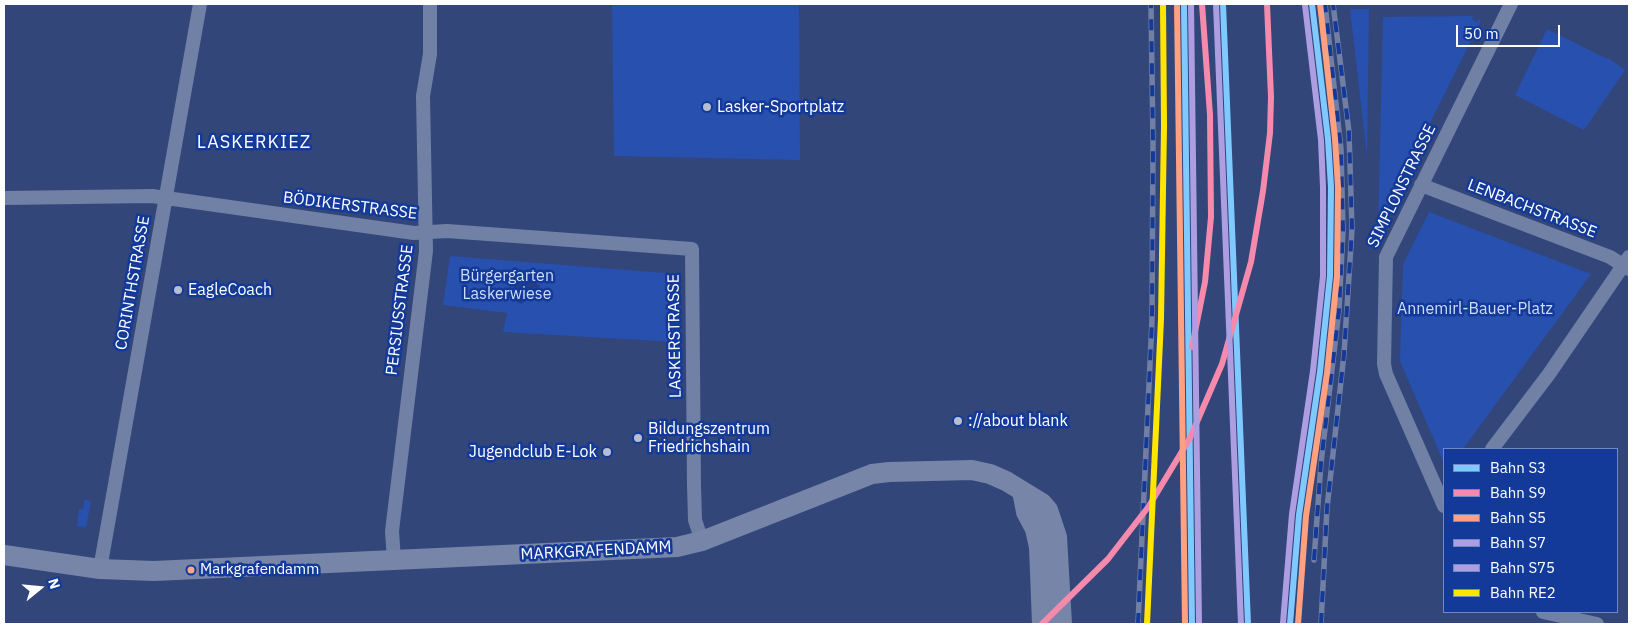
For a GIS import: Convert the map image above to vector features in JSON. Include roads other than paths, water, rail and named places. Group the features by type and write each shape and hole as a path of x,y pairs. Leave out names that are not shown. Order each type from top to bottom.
{"main road":[{"name":"MARKGRAFENDAMM","path":"4,555 100,569 191,570 677,547 702,541 881,472 972,470 998,477 1042,503 1048,510 1055,526 1062,624"},
{"path":"1022,491 1026,512 1035,529 1039,547 1042,624"}],"street":[{"name":"CORINTHSTRASSE","path":"100,569 200,4"},
{"name":"PERSIUSSTRASSE","path":"394,560 392,531 426,251 423,96 430,54 430,4"},
{"name":"SIMPLONSTRASSE","path":"1443,503 1404,416 1384,364 1386,257 1506,6"},
{"name":"LENBACHSTRASSE","path":"1421,185 1627,264"},
{"name":"BÖDIKERSTRASSE","path":"4,198 152,196 414,233 447,231 692,249"},
{"name":"LASKERSTRASSE","path":"692,249 695,520 702,541"},
{"path":"1493,448 1549,374 1627,264"},
{"path":"1548,613 1597,624"}],"railway":[{"path":"1138,624 1152,320 1153,144 1151,4"},
{"path":"1314,560 1321,463 1339,310 1343,231 1341,149 1325,4"},
{"path":"1321,624 1327,508 1344,354 1352,229 1349,132 1333,4"}],"rail line":[{"name":"RE2","path":"1147,624 1161,319 1164,126 1163,4"},
{"name":"S5","path":"1177,4 1185,624"},
{"name":"S3","path":"1184,4 1192,624"},
{"name":"S7","path":"1191,4 1199,624"},
{"name":"S9","path":"1192,347 1205,282 1211,217 1210,115 1202,4"},
{"name":"S75","path":"1216,4 1241,624"},
{"name":"S3","path":"1223,4 1248,624"},
{"name":"S9","path":"1042,624 1108,559 1149,506 1190,438 1222,364 1251,262 1263,191 1270,133 1271,97 1267,4"},
{"name":"S3","path":"1290,624 1299,515 1320,372 1330,276 1331,187 1328,139 1312,4"},
{"name":"S5","path":"1298,624 1306,516 1327,373 1337,276 1338,187 1335,139 1320,4"},
{"name":"S7","path":"1283,623 1292,514 1313,371 1323,276 1321,140 1305,5"}],"place":[{"name":"Lasker-Sportplatz","path":"707,107"},
{"name":"EagleCoach","path":"178,290"},
{"name":"://about blank","path":"958,421"},
{"name":"Bildungszentrum Friedrichshain","path":"638,438"},
{"name":"Jugendclub E-Lok","path":"607,452"},
{"name":"Markgrafendamm","path":"191,570"}],"district":[{"name":"LASKERKIEZ","path":"254,143"}],"park label":[{"name":"Bürgergarten Laskerwiese","path":"507,285"},
{"name":"Annemirl-Bauer-Platz","path":"1475,309"}]}
